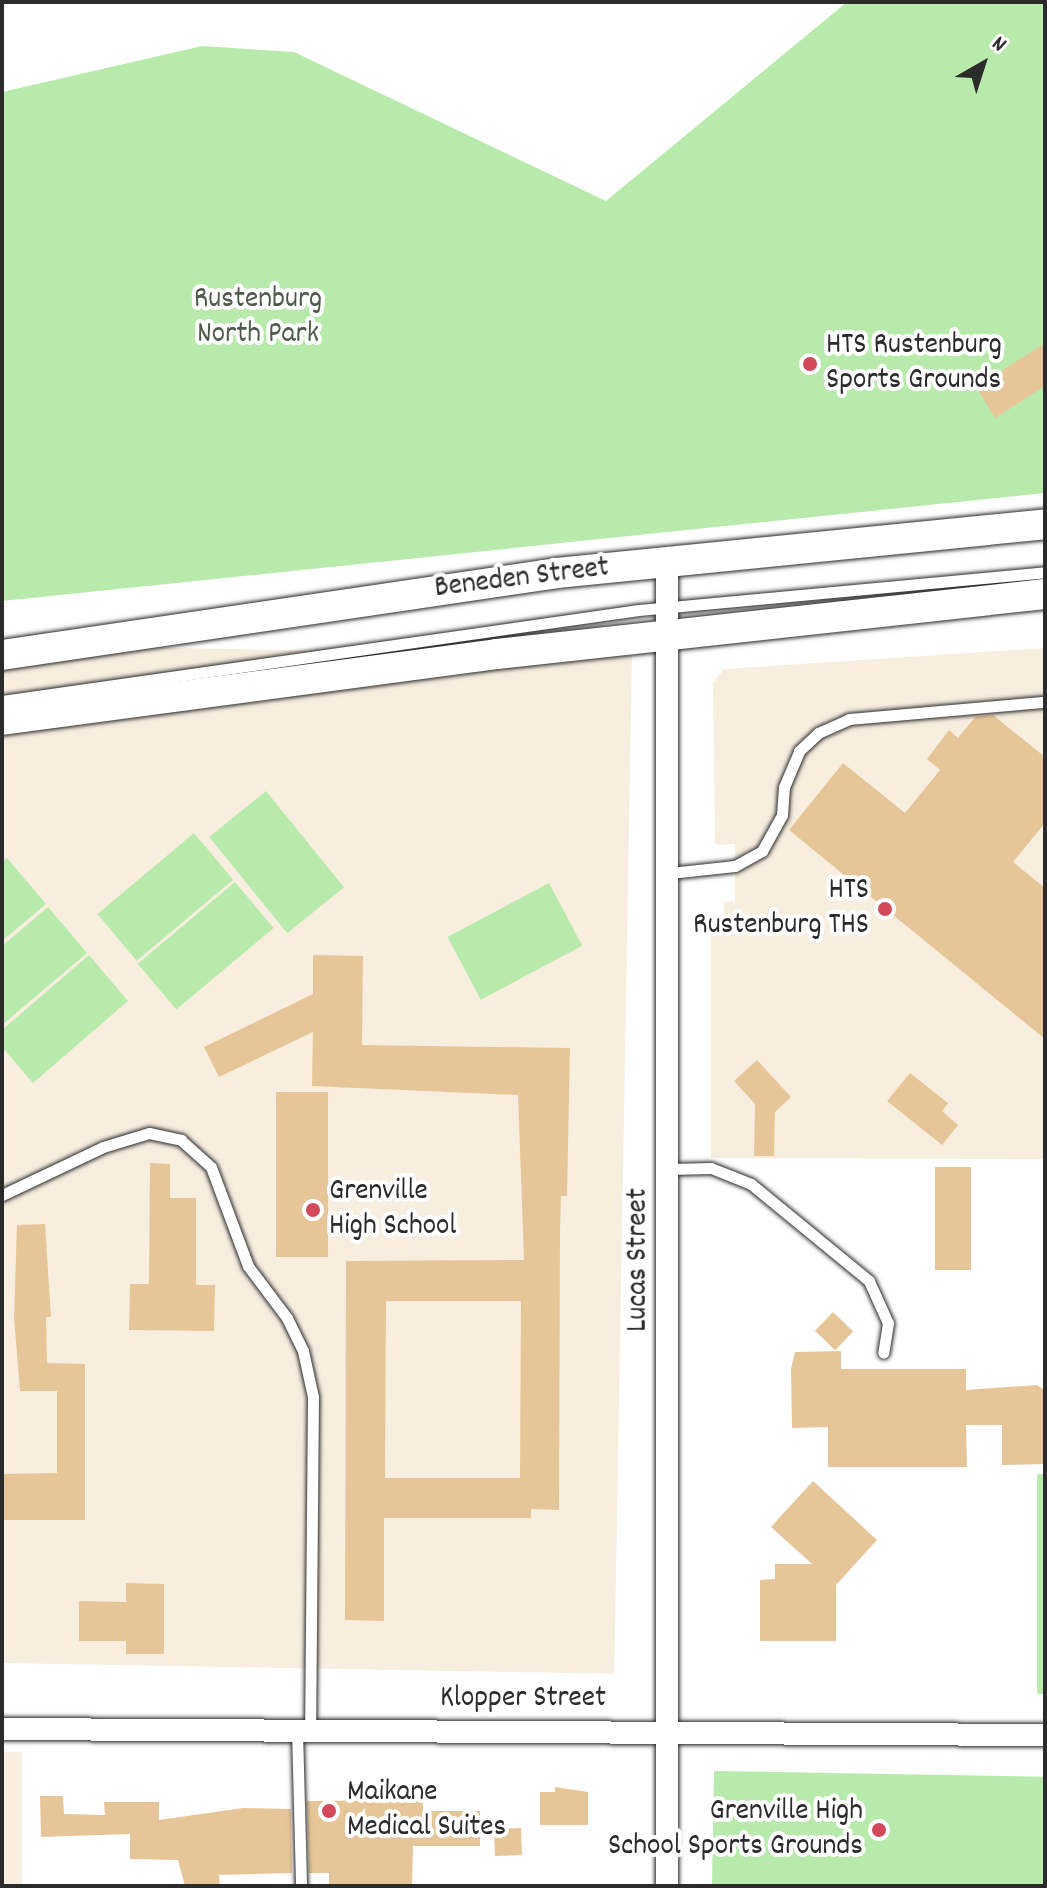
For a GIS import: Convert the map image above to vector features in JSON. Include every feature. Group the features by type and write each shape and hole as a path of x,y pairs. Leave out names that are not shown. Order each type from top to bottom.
{"main road":[{"name":"Beneden Street","path":"2,655 667,562 1045,524"},
{"path":"2,720 669,621 1045,594"}],"street":[{"name":"Lucas Street","path":"667,562 670,873 667,1886"},
{"name":"Klopper Street","path":"2,1729 669,1730 1045,1735"}],"lane":[{"path":"2,701 669,621 1045,572"},
{"path":"670,873 735,866 762,851 782,815 784,787 799,751 818,733 849,719 1045,702"},
{"path":"2,1195 103,1147 149,1133 181,1140 211,1167 248,1266 287,1318 303,1351 313,1397 301,1886"},
{"path":"670,1169 711,1168 751,1184 869,1281 888,1323 883,1353"}],"shaded area":[{"name":"Grenville High School","path":"2,645 632,656 614,1674 2,1663"},
{"name":"HTS Rustenburg THS","path":"1045,648 1045,1159 711,1158 711,917 724,917 724,902 735,901 735,844 715,845 713,683 724,669"},
{"path":"2,1752 22,1752 22,1886 2,1886"}],"green space":[{"name":"Rustenburg North Park","path":"847,2 1045,2 1045,493 2,601 2,92 202,46 294,52 606,201"},
{"path":"266,791 344,887 287,933 209,837"},
{"path":"194,833 233,880 137,961 97,914"},
{"path":"7,858 46,904 2,941 2,862"},
{"path":"235,882 274,928 176,1010 138,964"},
{"path":"549,883 582,946 481,1000 447,937"},
{"path":"48,907 87,953 2,1025 2,946"},
{"path":"89,955 128,1001 33,1083 2,1047 2,1030"},
{"path":"1037,1474 1045,1474 1045,1694 1037,1694"},
{"name":"Grenville High School Sports Grounds","path":"714,1771 1045,1777 1043,1886 712,1886"}],"building":[{"path":"1045,343 1045,386 995,418 976,387"},
{"path":"993,715 1045,757 1045,823 1013,862 1045,888 1045,1039 789,830 843,763 905,813 940,770 927,759 949,730 958,738 975,717"},
{"path":"313,955 363,956 362,1045 570,1048 567,1196 561,1196 560,1231 559,1510 531,1509 531,1518 384,1518 384,1621 345,1620 346,1261 524,1260 518,1095 312,1086 313,1032 219,1077 204,1047 313,994","holes":["386,1301 521,1301 520,1478 385,1478"]},
{"path":"757,1060 791,1097 775,1112 774,1156 754,1156 755,1104 734,1081"},
{"path":"910,1073 948,1103 942,1111 958,1125 942,1145 887,1101"},
{"path":"276,1092 328,1092 328,1257 276,1257"},
{"path":"150,1163 170,1164 170,1198 196,1198 196,1285 215,1285 214,1331 129,1330 130,1284 149,1284"},
{"path":"935,1167 971,1167 971,1270 935,1270"},
{"path":"45,1224 51,1317 46,1317 47,1363 85,1364 85,1520 2,1520 2,1474 57,1473 57,1391 20,1391 14,1317 17,1225"},
{"path":"833,1312 853,1331 835,1350 815,1331"},
{"path":"841,1351 841,1369 966,1369 966,1390 1037,1385 1045,1390 1045,1464 1002,1465 1002,1425 966,1425 967,1467 828,1467 828,1427 792,1428 791,1369 795,1352"},
{"path":"813,1481 877,1540 836,1585 836,1641 760,1641 760,1580 775,1579 775,1564 812,1564 771,1527"},
{"path":"126,1583 164,1584 164,1654 126,1654 126,1641 79,1641 79,1601 126,1602"},
{"path":"555,1787 588,1792 588,1825 540,1825 540,1792 555,1792"},
{"path":"40,1796 63,1796 64,1814 105,1815 104,1802 159,1802 159,1820 243,1808 291,1809 292,1873 219,1875 220,1886 185,1886 178,1860 130,1859 130,1834 41,1837"},
{"path":"423,1800 423,1811 480,1811 480,1846 413,1846 412,1886 329,1886 329,1873 309,1873 307,1801"},
{"path":"521,1828 522,1855 495,1856 494,1829"}],"place":[{"name":"HTS Rustenburg Sports Grounds","path":"810,364"},
{"name":"HTS Rustenburg THS","path":"885,909"},
{"name":"Grenville High School","path":"313,1210"},
{"name":"Maikane Medical Suites","path":"329,1811"},
{"name":"Grenville High School Sports Grounds","path":"879,1830"}]}
